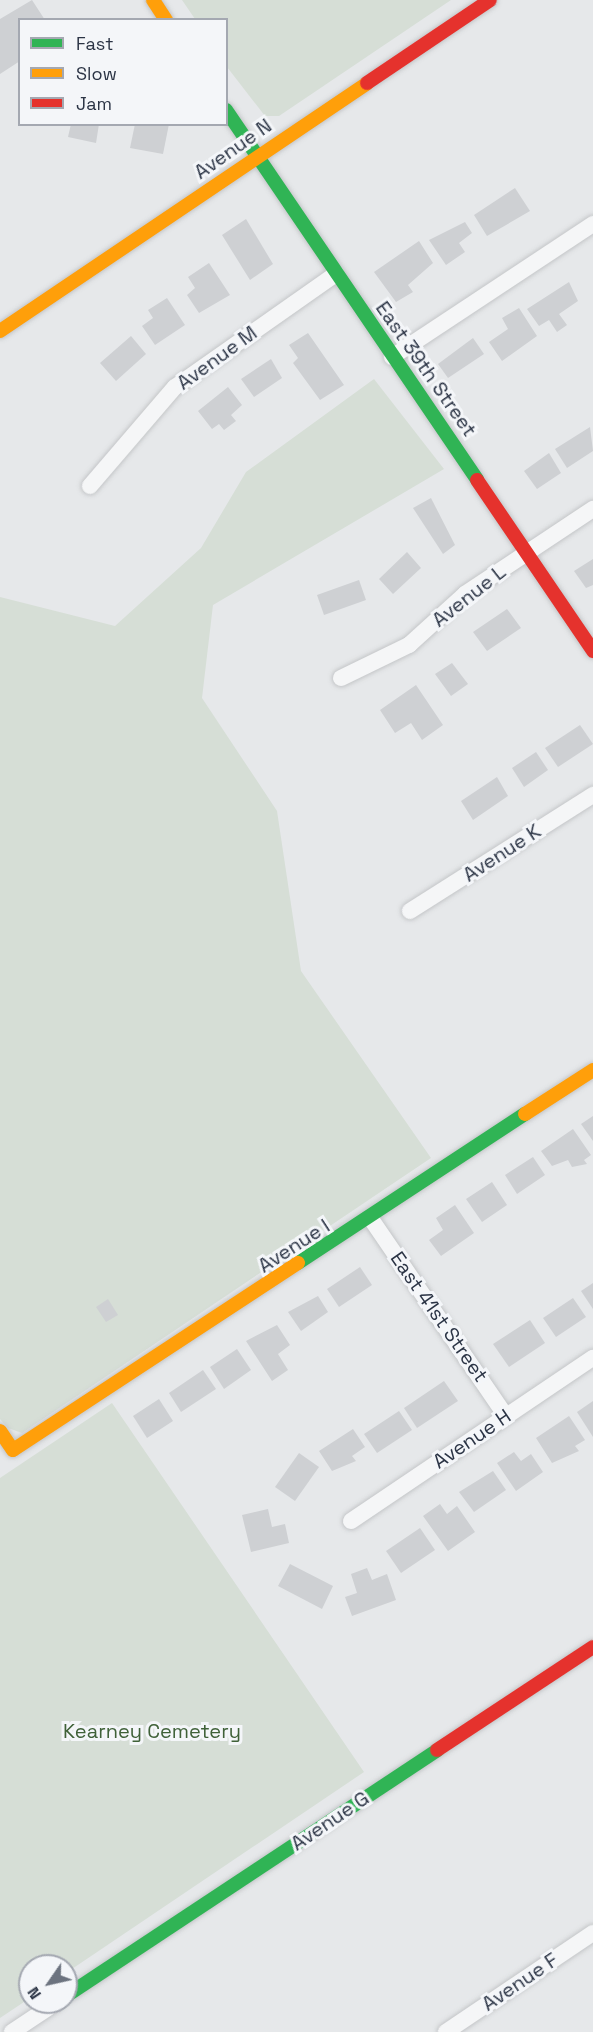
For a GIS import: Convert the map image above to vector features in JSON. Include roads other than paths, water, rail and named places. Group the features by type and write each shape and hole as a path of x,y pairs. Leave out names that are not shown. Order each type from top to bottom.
{"street":[{"path":"153,0 165,18"},
{"name":"Avenue N","path":"0,331 256,155 490,0"},
{"name":"East 39th Street","path":"228,113 593,651"},
{"path":"392,357 593,224"},
{"name":"Avenue M","path":"90,486 175,387 336,274"},
{"name":"Avenue L","path":"341,678 409,645 465,594 593,508"},
{"name":"Avenue K","path":"410,911 593,795"},
{"name":"Avenue I","path":"0,1431 13,1450 371,1219 593,1070"},
{"name":"East 41st Street","path":"371,1219 506,1416"},
{"name":"Avenue H","path":"351,1521 593,1358"},
{"name":"Avenue G","path":"78,1988 591,1653"},
{"name":"Avenue F","path":"446,2032 593,1933"},
{"path":"12,2032 39,2014"}],"park label":[{"name":"Kearney Cemetery","path":"152,1731"}]}
